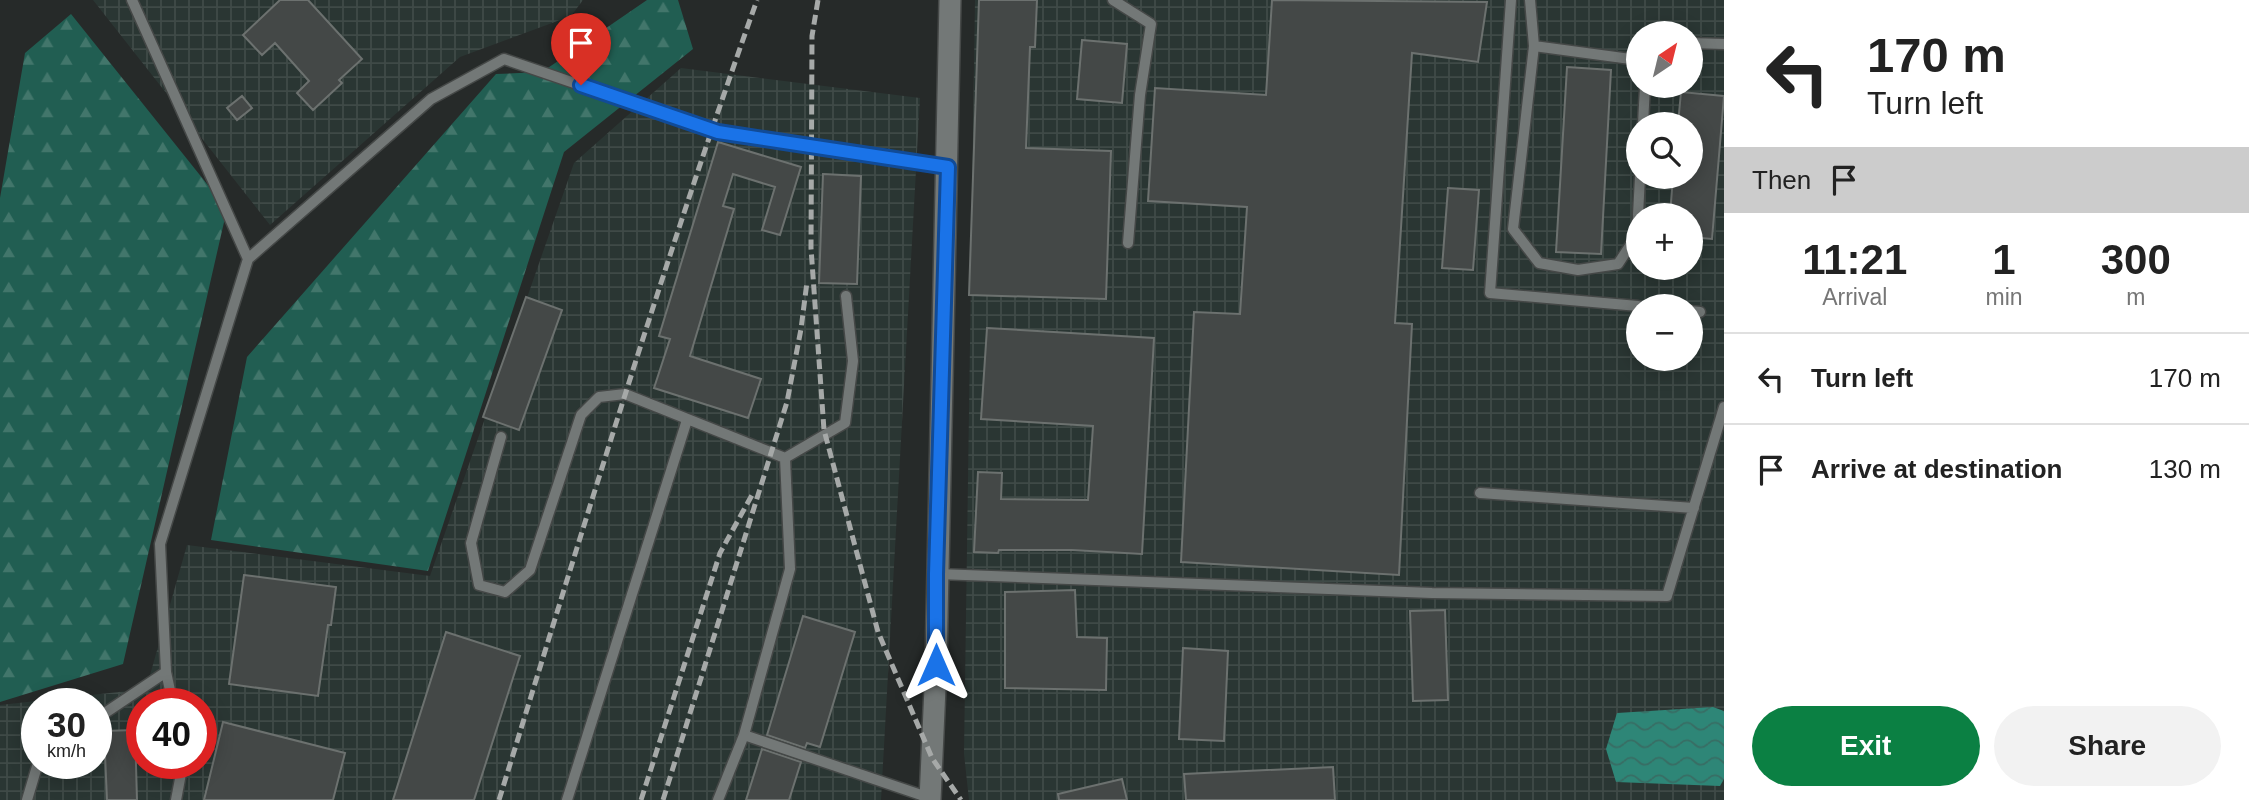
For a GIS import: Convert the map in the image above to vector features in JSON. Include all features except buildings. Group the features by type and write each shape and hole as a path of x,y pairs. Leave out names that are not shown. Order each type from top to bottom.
{"street":[{"path":"930,799 936,665 950,0"}],"lane":[{"path":"132,0 248,259"},
{"path":"1113,0 1151,24 1140,94 1128,243"},
{"path":"1511,0 1490,293 1626,305"},
{"path":"1530,0 1534,46 1513,229 1539,263 1578,270 1618,264 1626,252"},
{"path":"1703,43 1724,44"},
{"path":"1534,46 1626,58"},
{"path":"170,688 166,672 160,544 248,259 431,99 503,59 718,132 948,167"},
{"path":"785,458 845,423 853,361 846,296"},
{"path":"501,437 471,543 479,585 505,592 530,570 581,415 599,397 625,394 785,458"},
{"path":"936,574 1432,593 1667,596 1724,407"},
{"path":"567,800 687,420"},
{"path":"718,800 744,735 790,569 785,458"},
{"path":"1480,493 1694,508"},
{"path":"112,708 166,672"},
{"path":"744,735 930,799"},
{"path":"27,800 33,779"},
{"path":"176,800 180,779"}],"shaded area":[{"path":"93,0 583,0 571,16 460,57 270,225"},
{"path":"975,0 1724,0 1724,800 969,800 964,754"},
{"path":"681,68 920,98 881,800 0,800 0,705 21,703 21,779 112,779 112,693 126,691 126,779 217,779 217,688 146,688 187,545 430,576 574,163"}],"green space":[{"path":"647,0 678,0 693,49 564,152 428,571 211,540 247,357 496,74 542,72"},
{"path":"71,14 227,209 123,664 45,688 21,688 21,696 0,702 0,198 25,53"}],"water":[{"path":"1713,707 1724,711 1724,779 1720,786 1616,782 1606,749 1617,713"}],"railway":[{"path":"499,800 656,298 757,0"},
{"path":"818,0 812,36 811,248 824,430 878,632 932,758 961,800"},
{"path":"663,800 787,402 807,282"},
{"path":"641,800 720,553 752,495"}],"route":[{"path":"581,85 718,132 948,167 936,574 936,665"}]}
